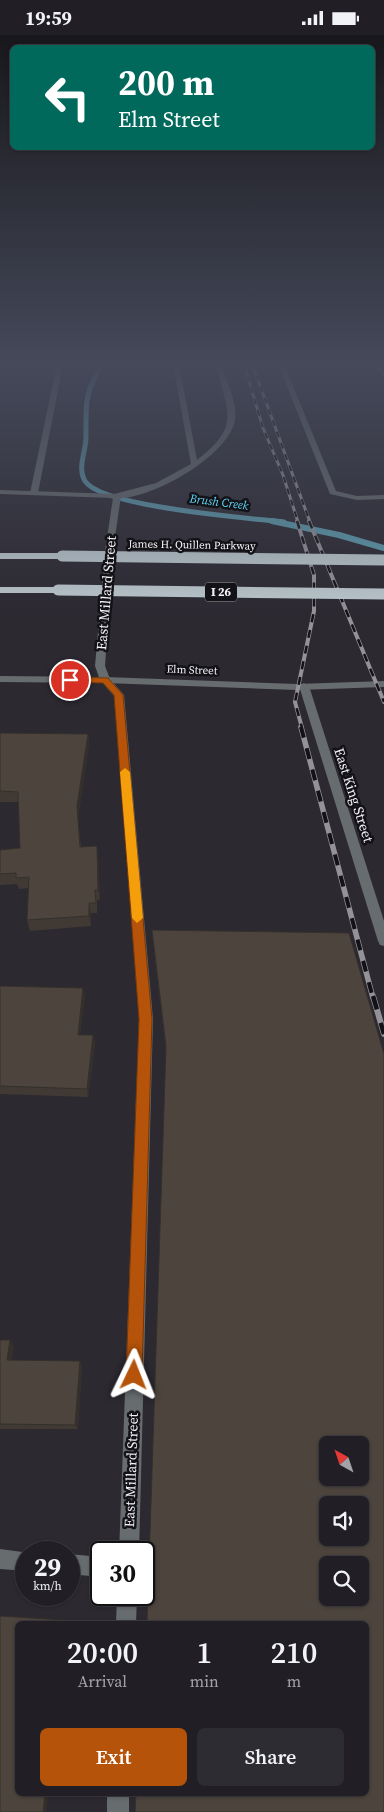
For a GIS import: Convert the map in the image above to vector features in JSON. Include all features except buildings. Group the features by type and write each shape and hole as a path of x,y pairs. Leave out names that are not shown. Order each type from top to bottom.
{"highway":[{"name":"James H. Quillen Parkway","path":"0,556 384,560"},
{"name":"I 26","path":"0,590 384,594"}],"street":[{"path":"34,493 43,447"},
{"path":"191,447 194,464"},
{"path":"0,493 117,495 142,491 161,484 194,464 217,447"},
{"path":"315,447 333,492 357,498 384,497"},
{"name":"East Millard Street","path":"117,495 104,599 100,666 105,680 119,695 146,1019 129,1541"},
{"name":"Elm Street","path":"0,679 304,686 384,684"},
{"name":"East King Street","path":"304,686 384,941"},
{"path":"0,1559 15,1560"},
{"path":"126,1621 127,1606"},
{"path":"118,1796 118,1812"}],"waterway":[{"name":"Brush Creek","path":"85,447 82,465 85,481 97,490 118,498 177,510 284,522"},
{"name":"Brush Creek","path":"272,521 339,535 384,548"}],"railway":[{"path":"271,447 283,475 298,522"},
{"path":"282,447 310,522"},
{"path":"297,521 314,575 314,611 295,702 302,728"},
{"path":"309,521 384,702"},
{"path":"301,727 373,998"},
{"path":"373,996 384,1034"}],"slow traffic":[{"path":"125,772 137,918"}],"route":[{"path":"70,680 105,680 119,695 146,1019 134,1375"}]}
